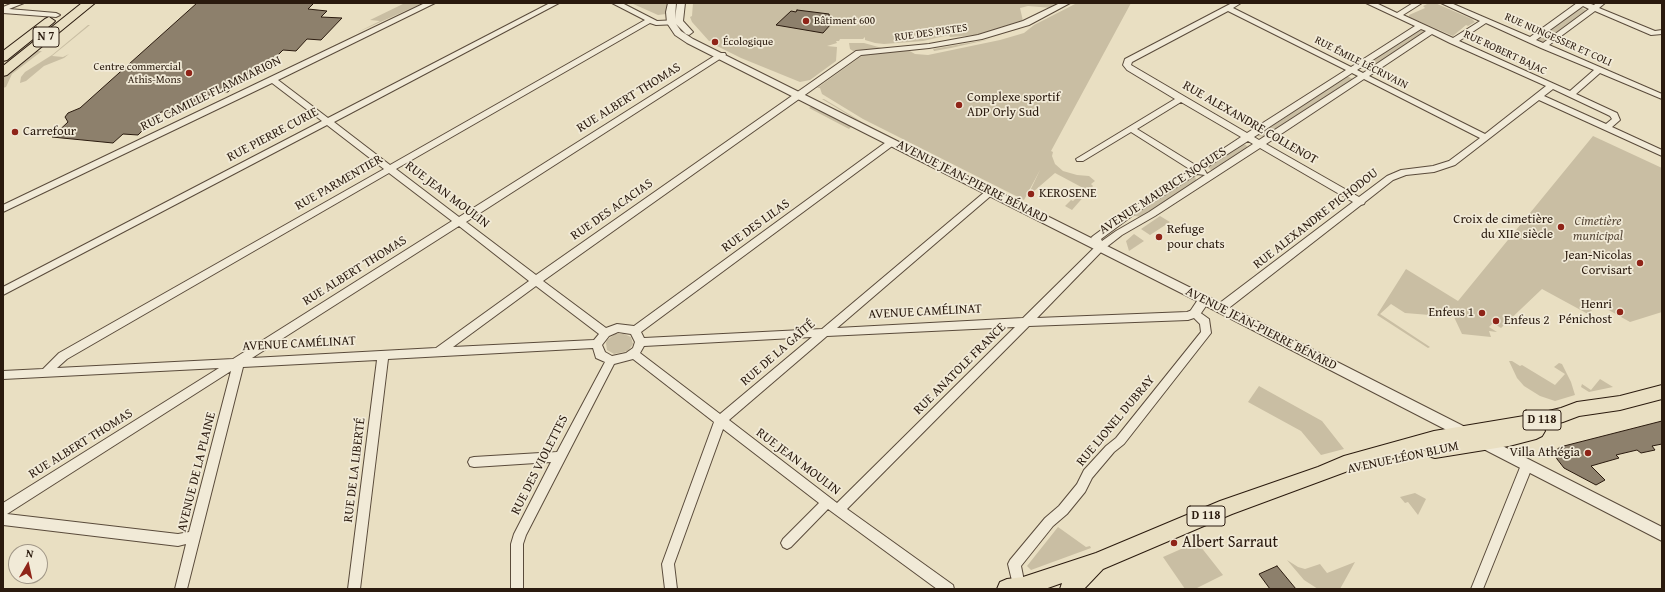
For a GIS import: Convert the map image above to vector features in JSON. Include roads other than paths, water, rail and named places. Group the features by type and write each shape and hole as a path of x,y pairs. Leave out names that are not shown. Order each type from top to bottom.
{"main road":[{"name":"N 7","path":"3,57 72,3"},
{"name":"N 7","path":"3,72 89,3"},
{"name":"D 118","path":"1464,434 1536,421 1588,407 1620,403 1662,392"},
{"name":"D 118","path":"1481,443 1509,438 1577,421 1620,403"},
{"name":"AVENUE LÉON BLUM","path":"1021,588 1098,562 1227,507 1324,473 1344,464 1434,439 1464,434"},
{"name":"AVENUE LÉON BLUM","path":"1324,473 1437,450 1481,443"},
{"name":"AVENUE LÉON BLUM","path":"1076,586 1098,562"}],"street":[{"path":"3,10 20,3"},
{"name":"RUE CAMILLE FLAMMARION","path":"3,209 431,3"},
{"name":"RUE PIERRE CURIE","path":"3,290 555,3"},
{"path":"616,3 650,20 660,23 675,22"},
{"path":"672,3 670,12 675,22"},
{"path":"675,22 681,3"},
{"name":"RUE DES PISTES","path":"801,94 852,57 864,51 923,47 979,37 1026,23 1066,3"},
{"path":"1228,8 1237,3"},
{"name":"RUE ROBERT BAJAC","path":"1370,3 1614,115 1616,120 1606,128"},
{"path":"1398,16 1418,3"},
{"name":"RUE NUNGESSER ET COLI","path":"1445,3 1662,97"},
{"path":"1531,40 1582,3 1654,33 1662,32"},
{"path":"1544,46 1601,3"},
{"name":"RUE ALEXANDRE COLLENOT","path":"1228,8 1128,61 1127,65 1181,99 1361,202"},
{"name":"RUE ÉMILE LÉCRIVAIN","path":"1228,8 1485,137"},
{"path":"3,10 56,15"},
{"name":"RUE PARMENTIER","path":"46,373 63,356 650,20"},
{"path":"1453,41 1486,20"},
{"name":"AVENUE JEAN-PIERRE BÉNARD","path":"675,22 678,33 690,41 721,56 765,73 801,94 842,113 859,126 1221,308 1481,443 1662,534"},
{"name":"AVENUE MAURICE NOGUES","path":"1420,26 1133,211 1096,238 1100,247 1119,233 1152,214 1432,31"},
{"name":"RUE ALBERT THOMAS","path":"3,510 721,56"},
{"path":"1571,94 1599,70"},
{"name":"RUE JEAN MOULIN","path":"272,79 606,333"},
{"name":"RUE ALEXANDRE PICHODOU","path":"1221,308 1361,202 1390,178 1404,172 1445,166 1552,86"},
{"name":"RUE DES ACACIAS","path":"439,352 537,280 801,94"},
{"path":"1539,97 1662,153"},
{"path":"1080,159 1181,99"},
{"path":"1131,129 1209,177"},
{"name":"RUE DES LILAS","path":"635,332 892,142"},
{"name":"RUE DE LA GAÎTÉ","path":"671,589 668,564 720,421 990,192"},
{"name":"RUE ANATOLE FRANCE","path":"838,510 1027,322 1100,247"},
{"path":"1195,313 1204,300"},
{"name":"AVENUE CAMÉLINAT","path":"640,342 1027,322 1188,316 1195,313"},
{"name":"RUE LIONEL DUBRAY","path":"1021,588 1014,564 1049,522 1063,510 1081,488 1088,474 1110,448 1120,441 1206,333 1205,322 1195,313"},
{"path":"624,328 635,332 638,334 640,342 634,354 623,360 611,360 600,354 597,344 606,333 624,328"},
{"name":"AVENUE CAMÉLINAT","path":"3,375 597,344"},
{"name":"RUE JEAN MOULIN","path":"634,354 827,502 948,589"},
{"name":"RUE DE LA LIBERTÉ","path":"354,589 383,355"},
{"name":"RUE DES VIOLETTES","path":"517,589 517,544 520,534 611,360"},
{"name":"AVENUE DE LA PLAINE","path":"182,589 238,362"},
{"path":"474,462 560,457"},
{"path":"1477,589 1527,465"},
{"path":"787,543 827,502"},
{"path":"3,519 178,540 195,537"}],"place":[{"name":"Bâtiment 600","path":"806,21"},
{"name":"Écologique","path":"715,42"},
{"name":"Centre commercial Athis-Mons","path":"189,73"},
{"name":"Complexe sportif ADP Orly Sud","path":"959,105"},
{"name":"Carrefour","path":"15,132"},
{"name":"KEROSENE","path":"1031,194"},
{"name":"Croix de cimetière du XIIe siècle","path":"1561,227"},
{"name":"Refuge pour chats","path":"1159,237"},
{"name":"Jean-Nicolas Corvisart","path":"1640,263"},
{"name":"Henri Pénichost","path":"1620,312"},
{"name":"Enfeus 1","path":"1482,313"},
{"name":"Enfeus 2","path":"1496,321"},
{"name":"Villa Athégia","path":"1588,453"},
{"name":"Albert Sarraut","path":"1174,543"}],"park label":[{"name":"Cimetière municipal","path":"1598,230"}]}
